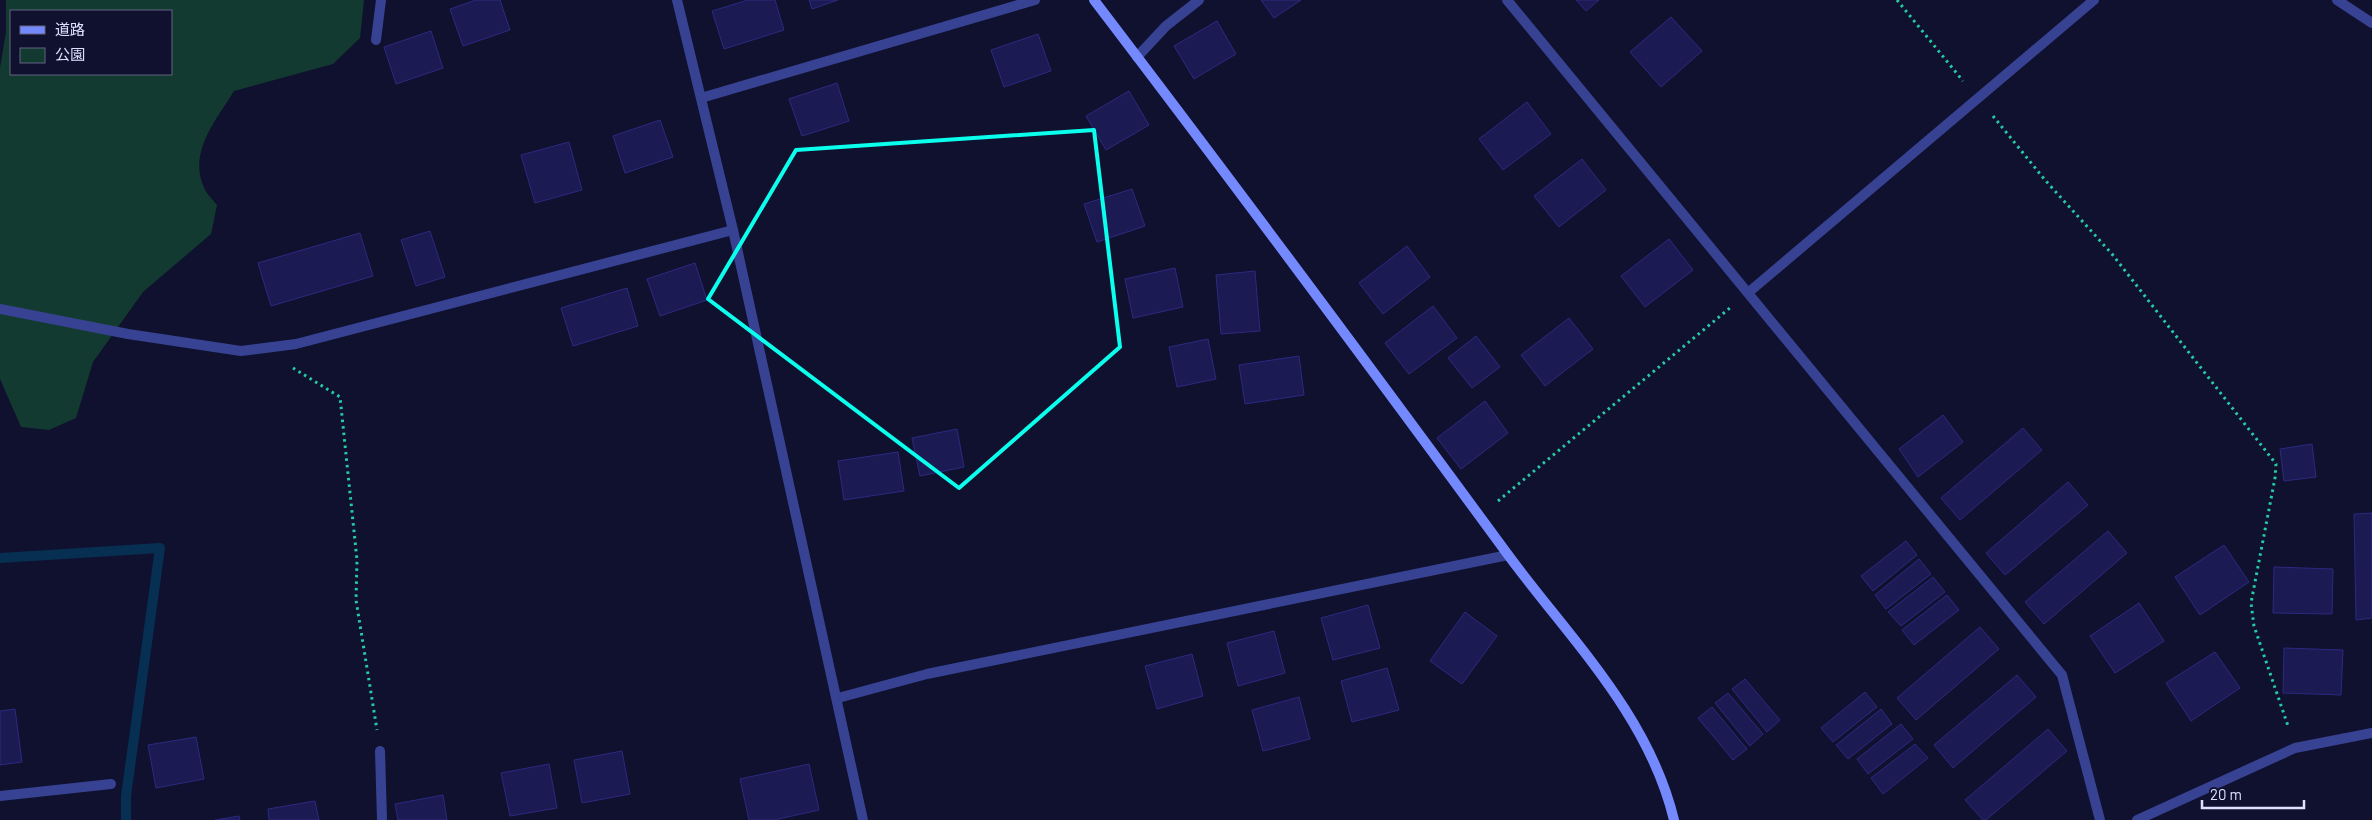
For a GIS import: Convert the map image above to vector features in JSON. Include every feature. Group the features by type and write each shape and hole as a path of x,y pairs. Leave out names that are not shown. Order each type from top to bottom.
{"street":[{"path":"376,40 382,0"},
{"path":"677,0 733,230 838,698 863,820"},
{"path":"701,98 1034,0"},
{"path":"1094,0 1508,555 1608,682 1632,721 1667,792 1674,820"},
{"path":"1137,57 1166,26 1199,0"},
{"path":"1507,0 2062,675 2100,820"},
{"path":"1749,292 2094,0"},
{"path":"2337,0 2372,23"},
{"path":"0,309 147,337 241,351 264,350 296,344 733,230"},
{"path":"838,698 928,674 1508,555"},
{"path":"2137,820 2295,748 2372,733"},
{"path":"380,751 382,820"},
{"path":"0,796 111,784"}],"path":[{"path":"1896,0 2045,180 2112,254 2276,464 2251,603 2254,626 2295,748"},
{"path":"1480,516 1749,292"},
{"path":"264,350 340,398 357,560 356,600 380,751"}],"highlighted area":[{"path":"1094,130 1120,347 959,488 708,299 796,150"}],"green space":[{"path":"6,0 364,0 360,38 333,64 234,91 207,136 200,160 200,172 204,188 217,205 211,234 143,292 93,362 76,418 49,430 21,427 0,379 0,68 6,32"}],"building":[{"path":"476,0 500,0 510,30 463,46 450,9"},
{"path":"748,0 775,0 784,30 724,49 712,11"},
{"path":"809,0 838,0 812,9"},
{"path":"1261,0 1301,0 1274,18"},
{"path":"1576,0 1599,0 1586,11"},
{"path":"1671,17 1702,51 1661,87 1630,52"},
{"path":"1217,21 1236,54 1194,79 1174,46"},
{"path":"431,31 443,68 396,84 384,47"},
{"path":"1038,34 1051,71 1004,87 991,50"},
{"path":"837,83 849,121 802,136 789,99"},
{"path":"1129,91 1149,125 1106,150 1086,116"},
{"path":"1527,102 1551,134 1503,170 1479,139"},
{"path":"660,120 673,157 625,173 613,136"},
{"path":"569,142 582,190 535,203 521,155"},
{"path":"1582,159 1606,190 1559,227 1534,196"},
{"path":"1132,189 1145,226 1097,242 1084,204"},
{"path":"430,231 445,277 416,286 401,240"},
{"path":"360,233 373,276 271,306 258,263"},
{"path":"1669,239 1693,270 1645,307 1621,276"},
{"path":"1407,246 1430,277 1383,314 1359,283"},
{"path":"695,263 707,300 660,316 647,279"},
{"path":"1175,268 1183,307 1133,318 1125,279"},
{"path":"1255,271 1260,331 1221,334 1216,275"},
{"path":"627,288 638,326 573,346 561,308"},
{"path":"1433,306 1457,338 1409,374 1385,343"},
{"path":"1569,318 1593,349 1545,386 1521,355"},
{"path":"1476,336 1500,367 1472,388 1448,358"},
{"path":"1208,339 1216,379 1177,387 1169,347"},
{"path":"1299,356 1304,395 1245,404 1239,365"},
{"path":"1485,401 1508,433 1461,469 1437,438"},
{"path":"1943,415 1963,442 1918,477 1899,449"},
{"path":"2023,428 2042,450 1960,520 1941,498"},
{"path":"957,429 964,467 920,476 912,438"},
{"path":"2312,444 2316,477 2284,481 2280,449"},
{"path":"898,452 904,491 844,500 838,461"},
{"path":"2068,482 2088,505 2005,575 1986,553"},
{"path":"2372,513 2372,618 2356,620 2354,514"},
{"path":"2108,531 2127,553 2044,624 2025,602"},
{"path":"1906,541 1917,555 1873,591 1861,576"},
{"path":"2224,545 2249,582 2200,615 2175,577"},
{"path":"1919,559 1931,574 1886,609 1875,595"},
{"path":"2274,567 2333,569 2332,614 2273,613"},
{"path":"1933,577 1945,592 1901,626 1888,612"},
{"path":"1947,595 1959,610 1914,645 1902,630"},
{"path":"2139,603 2164,641 2115,673 2090,636"},
{"path":"1368,605 1380,648 1333,660 1321,618"},
{"path":"1465,612 1497,636 1462,684 1430,661"},
{"path":"1980,627 1999,649 1916,720 1897,698"},
{"path":"1274,631 1285,673 1238,686 1227,643"},
{"path":"2284,648 2343,650 2341,695 2283,693"},
{"path":"2215,652 2240,688 2191,721 2166,683"},
{"path":"1192,654 1203,696 1157,709 1145,666"},
{"path":"1387,668 1399,710 1352,722 1341,681"},
{"path":"2017,675 2036,697 1953,768 1934,745"},
{"path":"1745,679 1780,720 1767,732 1732,689"},
{"path":"1865,692 1877,707 1833,742 1821,728"},
{"path":"1728,693 1763,734 1750,746 1715,703"},
{"path":"1299,697 1310,739 1263,751 1252,710"},
{"path":"1712,707 1747,749 1733,760 1698,718"},
{"path":"15,709 22,762 0,765 0,711"},
{"path":"1881,709 1892,724 1848,759 1836,745"},
{"path":"1901,724 1913,739 1868,774 1857,759"},
{"path":"2048,729 2067,751 1986,820 1983,820 1965,800"},
{"path":"196,737 204,779 156,788 148,745"},
{"path":"1915,744 1928,758 1883,794 1871,778"},
{"path":"622,751 630,794 582,803 574,760"},
{"path":"549,764 557,808 510,816 501,773"},
{"path":"809,764 819,810 774,820 749,820 740,779"},
{"path":"443,795 447,820 398,820 395,804"},
{"path":"315,801 319,820 269,820 268,809"},
{"path":"239,816 240,820 215,820"}],"waterway":[{"path":"0,558 160,548 126,796 126,820"}]}
